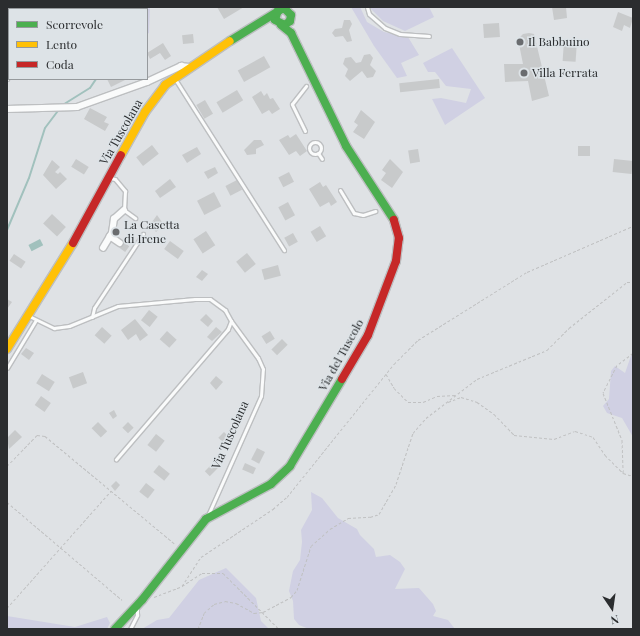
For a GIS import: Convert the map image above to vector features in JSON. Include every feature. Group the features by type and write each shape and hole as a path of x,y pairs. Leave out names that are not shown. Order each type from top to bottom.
{"street":[{"path":"260,21 279,25 288,24 295,7"},
{"path":"281,9 288,10 291,18 291,33 279,25 274,16 281,9"},
{"name":"Via Tuscolana","path":"7,350 32,318 144,112 174,77 281,9"},
{"name":"Via del Tuscolo","path":"115,629 140,603 206,519 217,510 271,484 292,463 368,335 398,250 399,238 394,220 346,146 291,33"},
{"path":"7,109 77,107 148,82 181,66 188,67"},
{"path":"103,248 110,236 114,219 124,210"},
{"path":"110,236 120,243"}],"lane":[{"path":"367,7 369,14 385,28 400,34 429,36"},
{"path":"174,77 284,250"},
{"path":"305,131 292,104 306,86"},
{"path":"318,153 320,145 315,141 311,142 309,151 318,153 322,159"},
{"path":"109,178 115,179 125,191 124,210 135,218"},
{"path":"340,190 354,213 363,216 375,211"},
{"path":"92,317 94,308 143,234"},
{"name":"Via Tuscolana","path":"32,318 54,328 69,326 118,306 201,299 216,302 258,358 263,370 261,396 206,519"},
{"path":"7,368 32,318"},
{"path":"116,459 228,329 231,321"},
{"path":"130,629 137,615 140,603"}],"path":[{"path":"182,586 201,557 273,509 287,497 386,374 418,340 486,295 527,272 633,226"},
{"path":"198,629 204,613 214,604 225,601 236,603 254,613 263,612 291,597 298,590 311,546 330,529 348,518 370,517 379,514 396,484 413,433 426,418 477,379 547,350 569,328 627,282 633,282"},
{"path":"623,473 622,440 603,393 617,365 633,353"},
{"path":"386,374 394,388 408,402 423,402 437,396 456,395"},
{"path":"446,403 462,398 477,402 494,414 514,435 554,438 575,431 593,437 605,455 623,473 633,476"},
{"path":"7,466 37,435 45,436 174,543"},
{"path":"7,608 112,491"},
{"path":"7,502 122,600"},
{"path":"140,603 182,586 202,572 223,573 279,629"}],"shaded area":[{"path":"150,7 149,33 148,8 58,8"},
{"path":"351,7 360,7 367,22 384,32 408,37 419,55 401,63 407,76 397,78 374,46"},
{"path":"369,7 429,7 434,17 405,31 383,21"},
{"path":"452,48 485,98 445,125 432,99 441,98 466,103 471,89 446,86 435,72 428,72 423,63"},
{"path":"40,239 43,245 32,251 28,245"},
{"path":"633,350 633,437 622,418 607,413 603,406 609,399 611,371 615,366 625,373"},
{"path":"311,492 322,498 338,518 357,529 360,535 374,549 376,557 390,555 400,562 405,569 395,589 419,588 433,604 436,611 433,616 448,620 455,629 309,629 299,625 294,619 293,601 289,591 293,571 300,560 302,542 301,530 312,510"},
{"path":"226,568 256,598 261,621 269,629 142,629 157,620 169,618 199,580"},
{"path":"7,616 75,627 107,617 110,623 107,629 7,629"}],"building":[{"path":"34,7 36,8 24,8"},
{"path":"217,7 244,7 224,19"},
{"path":"552,7 566,7 567,18 554,20"},
{"path":"618,12 633,18 630,28 624,25 622,31 613,27"},
{"path":"344,20 350,20 352,24 349,30 352,41 347,42 343,36 335,37 332,33 335,29 342,28"},
{"path":"499,23 500,37 484,38 483,24"},
{"path":"193,34 194,43 183,44 182,35"},
{"path":"523,34 534,34 549,96 532,101 528,81 505,82 504,64 523,64 518,39"},
{"path":"564,41 577,42 576,62 563,61"},
{"path":"163,43 171,56 165,60 160,53 150,59 148,52"},
{"path":"370,54 373,58 370,65 376,71 373,77 367,78 362,71 350,81 345,76 348,69 343,64 345,58 351,57 356,63 361,62 364,55"},
{"path":"264,56 270,67 244,82 238,71"},
{"path":"439,79 440,88 400,92 399,83"},
{"path":"108,80 125,80 111,87"},
{"path":"237,90 243,100 223,113 216,102"},
{"path":"261,91 264,96 267,93 270,99 273,98 280,109 272,114 269,110 262,114 252,97"},
{"path":"205,100 213,114 204,119 196,105"},
{"path":"90,108 107,117 104,122 109,124 105,131 84,119"},
{"path":"361,110 375,122 364,139 353,132 358,125 354,122"},
{"path":"296,134 307,151 300,156 296,151 289,155 279,140 288,135 290,138"},
{"path":"254,140 261,140 264,145 256,149 256,154 247,155 244,150"},
{"path":"152,145 159,154 143,166 136,157"},
{"path":"578,146 590,146 590,156 578,156"},
{"path":"197,147 201,154 187,163 182,155"},
{"path":"418,149 420,162 410,163 408,151"},
{"path":"76,159 89,167 84,175 71,167"},
{"path":"390,159 403,172 392,188 381,180 386,173 382,170"},
{"path":"614,159 633,161 632,174 613,172"},
{"path":"52,160 60,167 55,172 58,174 60,172 67,179 56,189 43,175"},
{"path":"215,167 218,173 208,179 204,172"},
{"path":"289,172 294,182 283,187 278,177"},
{"path":"170,179 176,187 160,198 155,191"},
{"path":"237,180 242,190 230,196 225,186"},
{"path":"320,182 323,187 326,185 337,202 331,206 329,202 320,207 309,189"},
{"path":"214,192 221,206 204,215 197,201"},
{"path":"288,202 295,215 285,220 278,207"},
{"path":"52,214 66,227 57,236 43,224"},
{"path":"157,215 164,225 156,232 150,225"},
{"path":"320,226 326,236 317,242 311,232"},
{"path":"206,231 215,245 203,253 193,239"},
{"path":"293,233 298,242 289,247 284,238"},
{"path":"122,241 129,246 125,252 118,247"},
{"path":"170,241 184,251 178,259 164,249"},
{"path":"247,253 256,264 245,273 236,262"},
{"path":"14,254 26,262 21,268 10,261"},
{"path":"278,265 281,276 264,280 262,269"},
{"path":"202,270 208,274 202,281 196,277"},
{"path":"7,299 12,302 7,309"},
{"path":"149,310 158,317 150,327 141,320"},
{"path":"206,314 213,321 208,327 200,320"},
{"path":"135,319 148,335 140,341 136,334 128,340 121,330"},
{"path":"102,327 112,336 104,344 95,335"},
{"path":"216,327 222,332 212,341 207,337"},
{"path":"167,331 177,340 169,348 160,339"},
{"path":"270,331 275,339 266,344 262,336"},
{"path":"282,339 288,345 277,355 271,350"},
{"path":"26,348 34,353 29,360 21,354"},
{"path":"83,372 87,383 73,388 69,377"},
{"path":"42,374 55,382 49,391 36,383"},
{"path":"216,376 223,382 216,390 210,383"},
{"path":"41,396 51,403 45,412 35,405"},
{"path":"114,410 117,416 113,419 109,413"},
{"path":"98,422 107,431 101,438 92,428"},
{"path":"128,422 134,428 128,433 122,428"},
{"path":"15,430 22,437 9,449 7,438"},
{"path":"224,432 232,440 226,445 218,438"},
{"path":"156,434 165,441 156,452 147,445"},
{"path":"257,448 265,452 259,464 251,460"},
{"path":"214,462 219,467 210,476 205,471"},
{"path":"245,463 256,468 253,474 242,469"},
{"path":"159,465 170,474 164,481 153,472"},
{"path":"116,481 120,485 115,491 111,486"},
{"path":"146,483 155,490 148,498 139,492"}],"waterway":[{"path":"61,106 90,88 95,80"},
{"path":"7,230 29,178 45,128 58,111"}],"traffic: fast":[{"path":"230,41 285,7"},
{"path":"278,10 275,20 285,25 290,21 291,15 285,9 280,9"},
{"path":"281,25 291,33 346,146 394,220"},
{"path":"115,629 142,600 206,519 271,484 290,466 342,379"}],"traffic: slow":[{"path":"121,155 145,112 165,85 230,41"},
{"path":"7,349 73,243"}],"traffic: jam":[{"path":"73,243 121,155"},
{"path":"342,379 368,335 396,261 399,238 394,220"}],"place":[{"name":"Il Babbuino","path":"520,42"},
{"name":"Villa Ferrata","path":"524,73"},
{"name":"La Casetta di Irene","path":"116,232"}]}
